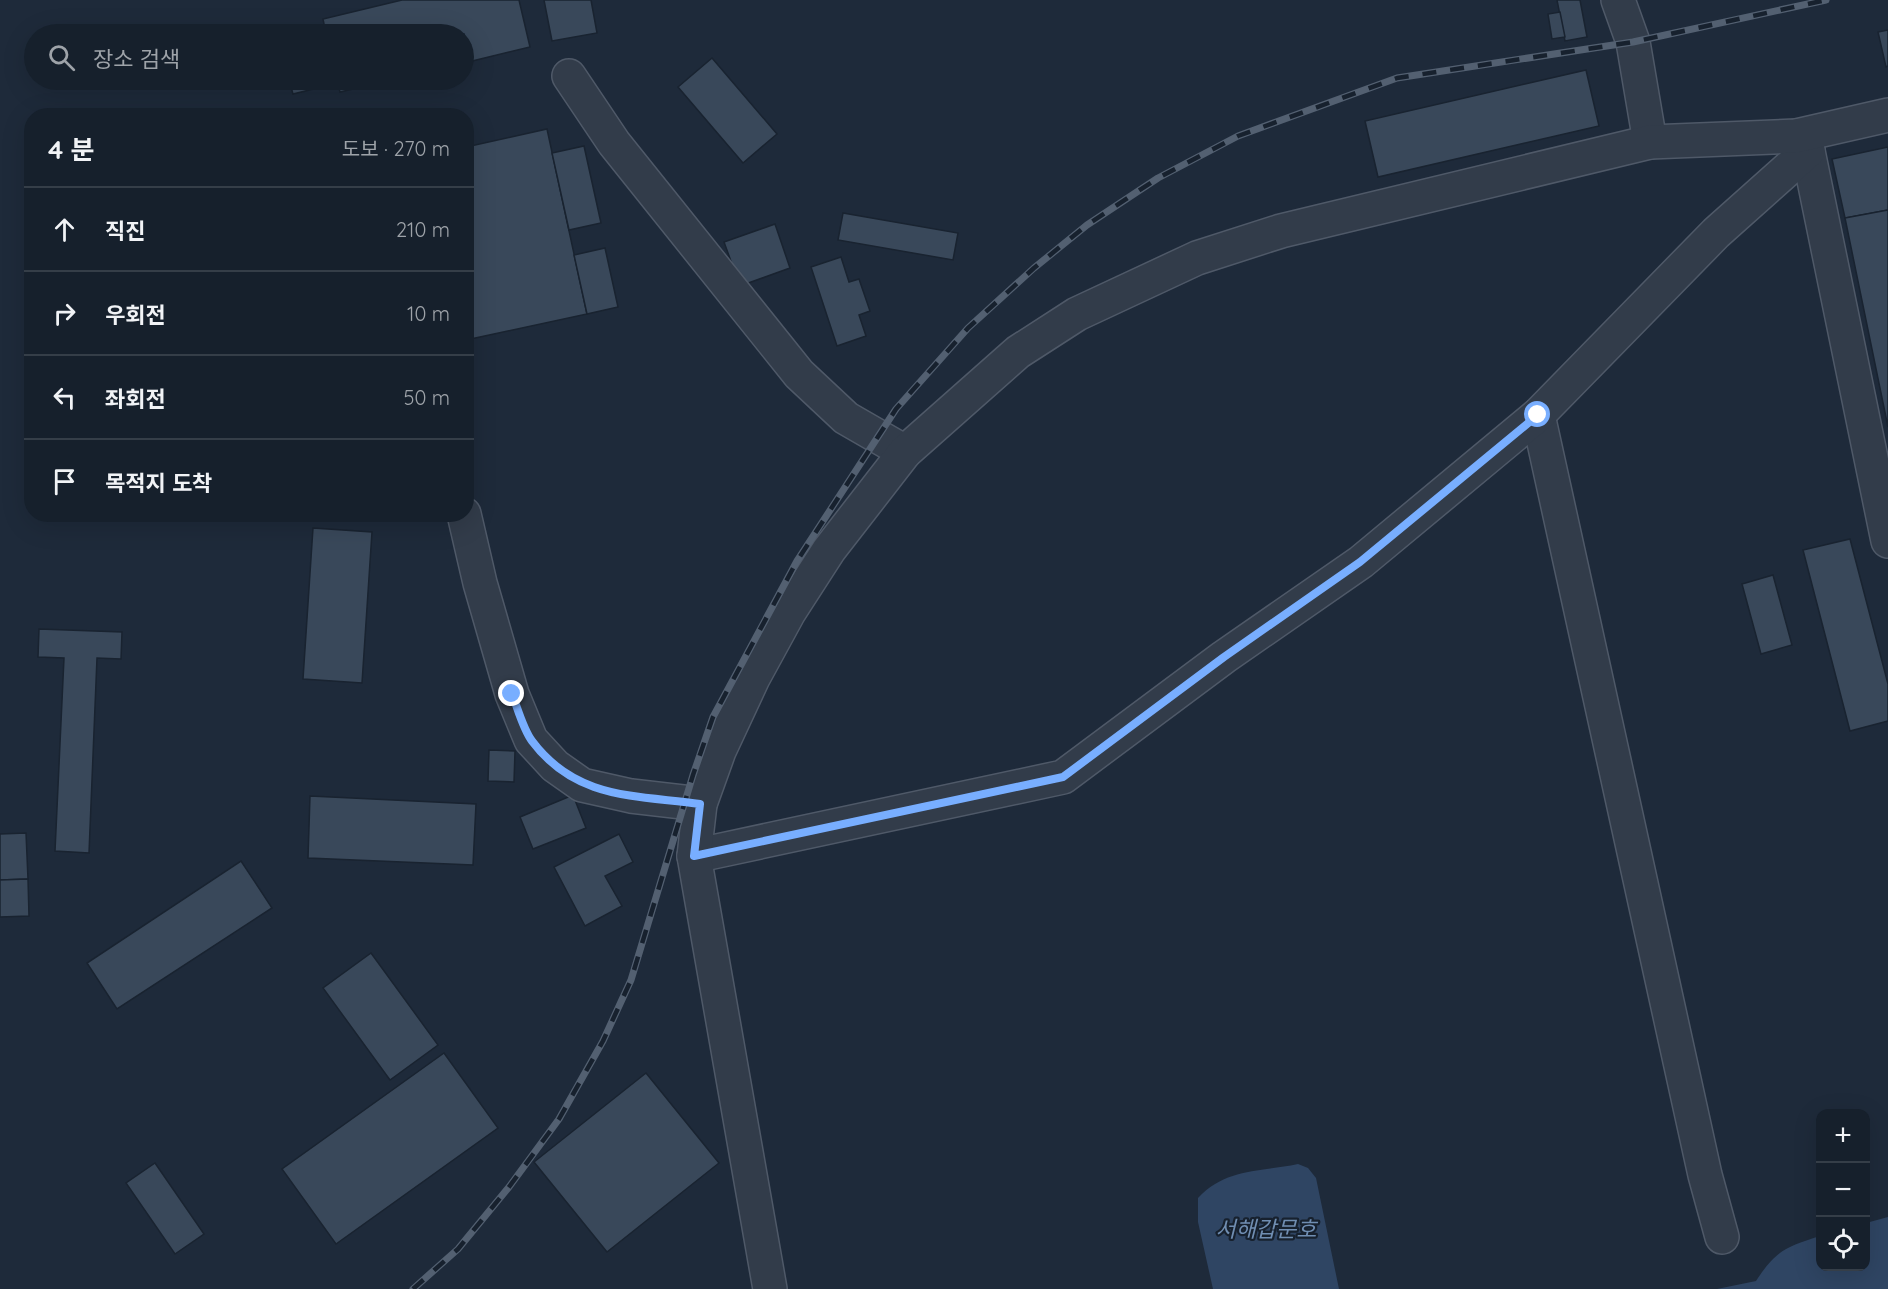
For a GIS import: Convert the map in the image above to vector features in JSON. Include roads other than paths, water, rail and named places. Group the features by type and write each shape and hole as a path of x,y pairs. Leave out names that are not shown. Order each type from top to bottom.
{"street":[{"path":"1618,0 1633,42 1650,142"},
{"path":"568,76 614,143 799,374 846,418 905,452"},
{"path":"770,1289 694,856 700,804 719,751 753,678 789,612 829,550 905,452 1018,352 1077,314 1197,258 1281,231 1650,142 1802,144 1888,116"},
{"path":"694,856 1063,777 1224,657 1360,562 1538,415 1802,144"},
{"path":"1802,144 1888,541"},
{"path":"1538,415 1703,1163 1722,1237"},
{"path":"466,522 480,583 512,694 531,740 555,766 582,784 632,796 700,804"}],"water":[{"name":"서해갑문호","path":"1298,1164 1308,1168 1316,1178 1339,1289 1213,1289 1198,1222 1198,1198 1209,1188 1232,1176"},
{"path":"1888,1217 1888,1289 1717,1289 1756,1281 1776,1256 1798,1243 1816,1237 1816,1271 1870,1271 1870,1222"}],"railway":[{"path":"413,1289 458,1249 509,1187 559,1119 603,1041 631,980 693,775 713,717 797,561 896,409 968,328 1034,268 1087,225 1158,178 1238,136 1397,78 1633,42 1826,0"}]}
